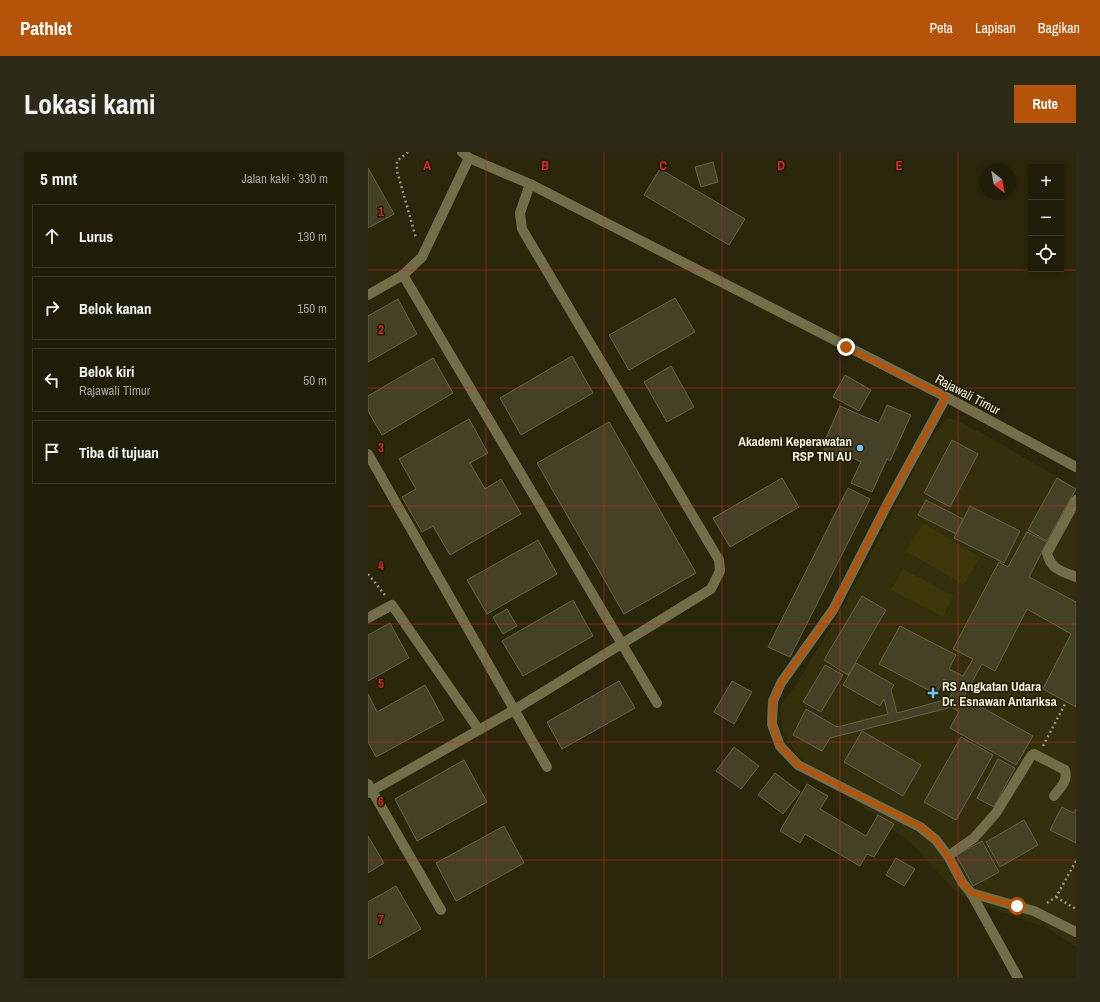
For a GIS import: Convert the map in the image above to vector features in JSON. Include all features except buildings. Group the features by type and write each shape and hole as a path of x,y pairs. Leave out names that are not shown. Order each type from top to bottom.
{"lane":[{"path":"368,295 403,275 422,257 466,155"},
{"name":"Rajawali Timur","path":"466,155 530,184 946,397 1076,467"},
{"path":"441,910 369,789 514,710 711,590 720,571 719,560 522,229 520,213 530,184"},
{"path":"403,275 657,703"},
{"path":"946,397 888,502 833,610 781,683 773,701 772,724 780,746 798,765 920,826 936,840 948,856 962,882 972,893 1018,978"},
{"path":"368,454 548,767"},
{"path":"1076,500 1047,553 1049,562 1056,568 1076,577"},
{"path":"368,618 392,605 479,730"},
{"path":"948,856 974,838 996,813 1031,756 1034,754 1065,770 1066,780 1054,796"},
{"path":"972,893 1034,911 1076,932"}],"path":[{"path":"408,152 397,161 397,171 422,257"},
{"path":"368,574 392,605"},
{"path":"1037,755 1044,745 1066,702"},
{"path":"1034,911 1056,897 1076,861"},
{"path":"1056,897 1076,909"}],"shaded area":[{"name":"RS Angkatan Udara Dr. Esnawan Antariksa","path":"947,418 956,420 991,438 1076,488 1076,947 1047,928 971,901 953,889 914,846 797,756 781,728 780,706 800,679 861,574 927,444"},
{"path":"923,523 980,557 964,585 906,551"},
{"path":"903,569 954,596 943,617 891,590"}],"place":[{"name":"Akademi Keperawatan RSP TNI AU","path":"860,448"},
{"name":"RS Angkatan Udara Dr. Esnawan Antariksa","path":"933,693"}],"route":[{"path":"846,347 946,397 888,502 833,610 781,683 773,701 772,724 780,746 798,765 920,826 936,840 948,856 962,882 972,893 1017,906"}]}
